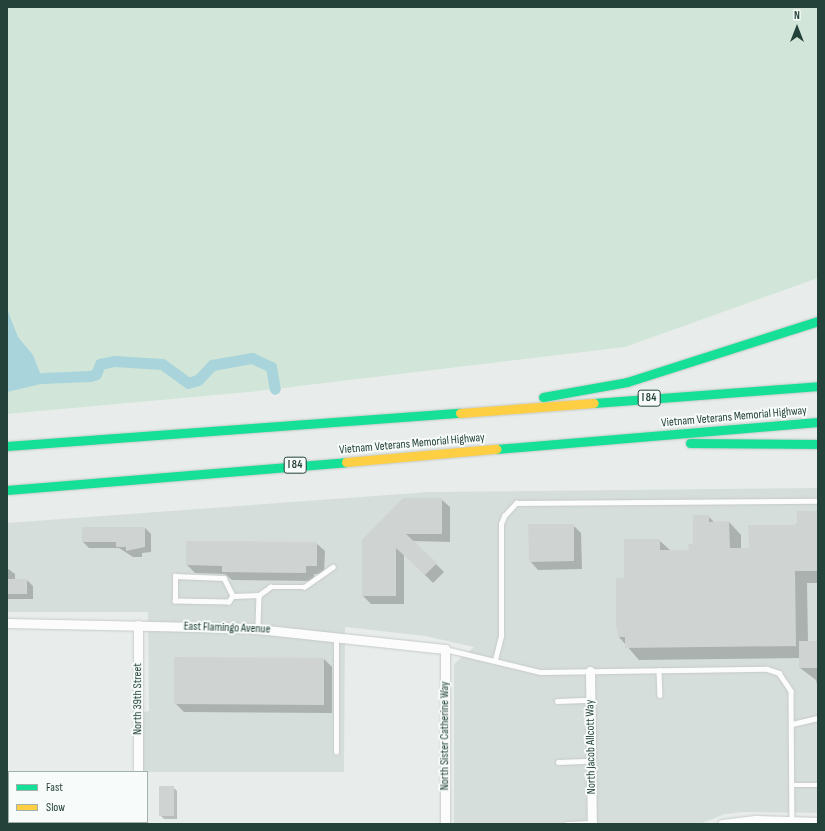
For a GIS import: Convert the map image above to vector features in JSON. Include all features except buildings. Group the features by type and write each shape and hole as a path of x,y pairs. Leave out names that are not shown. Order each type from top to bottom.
{"highway":[{"path":"479,411 627,382 818,321"},
{"name":"Vietnam Veterans Memorial Highway","path":"7,446 818,386"},
{"name":"Vietnam Veterans Memorial Highway","path":"7,490 818,422"},
{"path":"584,442 818,444"}],"street":[{"name":"East Flamingo Avenue","path":"7,623 258,628 445,649"},
{"name":"North 39th Street","path":"138,625 138,771"},
{"name":"North Sister Catherine Way","path":"445,649 445,824"},
{"name":"North Jacob Allcott Way","path":"590,671 592,824"},
{"path":"722,824 792,821 818,822"}],"lane":[{"path":"495,660 501,636 501,524 508,510 516,503 818,501"},
{"path":"233,596 258,595 270,587 304,587 332,567"},
{"path":"175,576 224,578 233,596 229,602 175,600 175,576"},
{"path":"258,595 258,628"},
{"path":"336,636 336,752"},
{"path":"445,649 540,672 767,669 779,673 791,691 792,821"},
{"path":"659,670 660,695"},
{"path":"558,701 590,700"},
{"path":"792,724 818,718"},
{"path":"558,762 591,761"},
{"path":"792,785 818,785"},
{"path":"567,824 592,824"}],"shaded area":[{"path":"818,488 818,813 744,812 725,814 700,824 454,824 454,664 474,647 425,636 345,627 344,772 143,771 143,712 149,711 148,612 7,612 7,523 429,492"}],"green space":[{"path":"7,7 818,7 818,278 625,347 249,392 7,414"}],"water":[{"path":"7,309 18,337 33,355 42,378 41,384 7,392"}],"waterway":[{"path":"42,378 90,376 96,374 100,364 114,361 162,364 188,383 198,380 212,365 252,358 271,367 275,389"}],"traffic: fast":[{"path":"543,397 627,382 818,321"},
{"path":"594,403 818,386"},
{"path":"7,446 460,413"},
{"path":"496,449 818,422"},
{"path":"690,443 818,444"},
{"path":"7,490 346,462"}],"traffic: slow":[{"path":"460,413 594,403"},
{"path":"346,462 496,449"}]}
